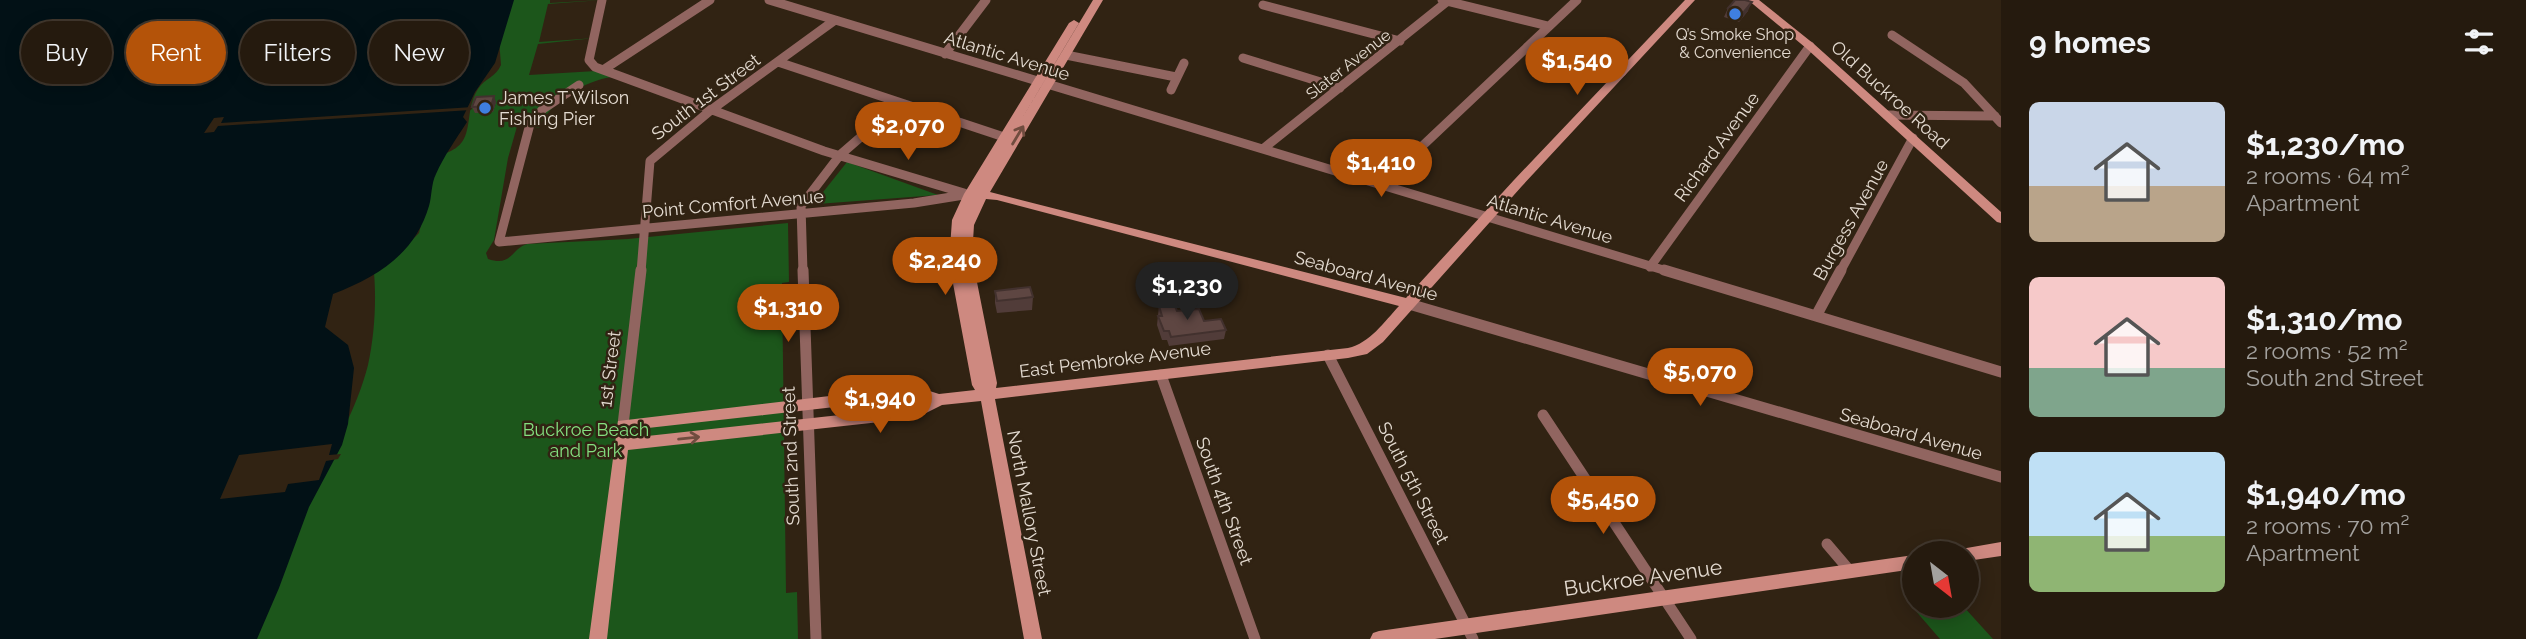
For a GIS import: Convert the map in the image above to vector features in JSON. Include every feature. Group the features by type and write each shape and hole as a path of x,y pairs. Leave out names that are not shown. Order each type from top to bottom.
{"main road":[{"name":"North Mallory Street","path":"1033,639 987,394 977,379 955,251 958,220 1043,83 1088,0"},
{"name":"North Mallory Street","path":"976,194 1004,137 1066,55 1098,0"},
{"name":"East Pembroke Avenue","path":"621,445 916,412 939,400 1356,352 1368,346 1409,304 1690,0"},
{"name":"Old Buckroe Road","path":"1754,0 1810,46 2001,219"},
{"name":"Seaboard Avenue","path":"976,194 1409,304"},
{"name":"East Pembroke Avenue","path":"623,425 914,392 939,400"},
{"name":"1st Street","path":"598,639 623,425"},
{"path":"1979,552 2001,549"},
{"name":"Buckroe Avenue","path":"1379,639 1470,632 1664,598 1902,564"}],"street":[{"path":"602,0 589,60 593,66 603,70 710,0"},
{"name":"Atlantic Avenue","path":"769,0 1650,267 2000,370"},
{"path":"945,54 986,0"},
{"path":"1446,0 1548,26"},
{"name":"Slater Avenue","path":"1264,148 1400,41 1446,0"},
{"path":"1382,184 1577,0"},
{"path":"1263,5 1400,41"},
{"name":"South 1st Street","path":"646,228 650,160 711,110 835,20"},
{"path":"1892,35 1964,83 1998,119"},
{"name":"Richard Avenue","path":"1650,267 1810,46"},
{"path":"1527,47 1622,72"},
{"path":"1066,55 1176,77"},
{"path":"1243,58 1340,88"},
{"path":"778,62 1004,137"},
{"path":"1171,90 1184,62"},
{"name":"Seaboard Avenue","path":"603,70 933,186 976,194"},
{"name":"Point Comfort Avenue","path":"579,85 543,109 530,124 499,242 800,214 976,194"},
{"path":"800,214 801,206 840,155 900,103"},
{"path":"1887,115 1998,119"},
{"name":"Burgess Avenue","path":"1816,316 1913,138"},
{"name":"South 2nd Street","path":"800,214 816,639"},
{"name":"1st Street","path":"623,425 646,228"},
{"name":"Seaboard Avenue","path":"1409,304 2001,477"},
{"name":"South 5th Street","path":"1328,355 1470,632"},
{"name":"South 4th Street","path":"1161,374 1255,639"},
{"path":"1543,415 1691,639"},
{"path":"1827,544 1850,571"}],"green space":[{"name":"Buckroe Beach and Park","path":"496,0 550,0 550,3 602,0 548,4 539,42 595,38 538,44 529,75 596,71 612,77 591,83 569,94 551,110 539,128 518,123 508,158 494,240 486,253 488,259 502,261 527,244 628,239 788,223 789,282 782,283 786,593 797,592 798,639 233,639 337,443 358,397 372,340 375,301 373,263 410,242 419,233 438,155 460,145 465,137 470,109 478,89 501,65"},
{"path":"847,162 938,195 817,204 816,201"},
{"path":"1922,618 1974,618 1993,639 1940,639"}],"shaded area":[{"path":"0,0 514,0 495,63 475,92 463,117 467,122 436,174 429,206 414,238 392,262 379,271 333,294 325,327 348,345 354,368 348,424 342,445 309,507 257,639 0,639"}],"pier":[{"path":"473,107 471,110 218,126 214,132 204,133 214,118 224,117 221,123"},
{"path":"332,444 329,455 341,454 338,459 326,461 319,480 288,484 285,492 220,499 239,455"}],"building":[{"path":"1735,0 1752,2 1743,13 1728,8"},
{"path":"494,96 491,106 472,107 476,97"},
{"path":"1030,287 1033,297 997,301 995,291"},
{"path":"1174,304 1177,311 1199,309 1204,321 1221,319 1226,330 1171,337 1169,331 1164,331 1158,316 1162,316 1159,306"}],"place":[{"name":"Q’s Smoke Shop & Convenience","path":"1735,14"},
{"name":"James T Wilson Fishing Pier","path":"485,108"}]}
